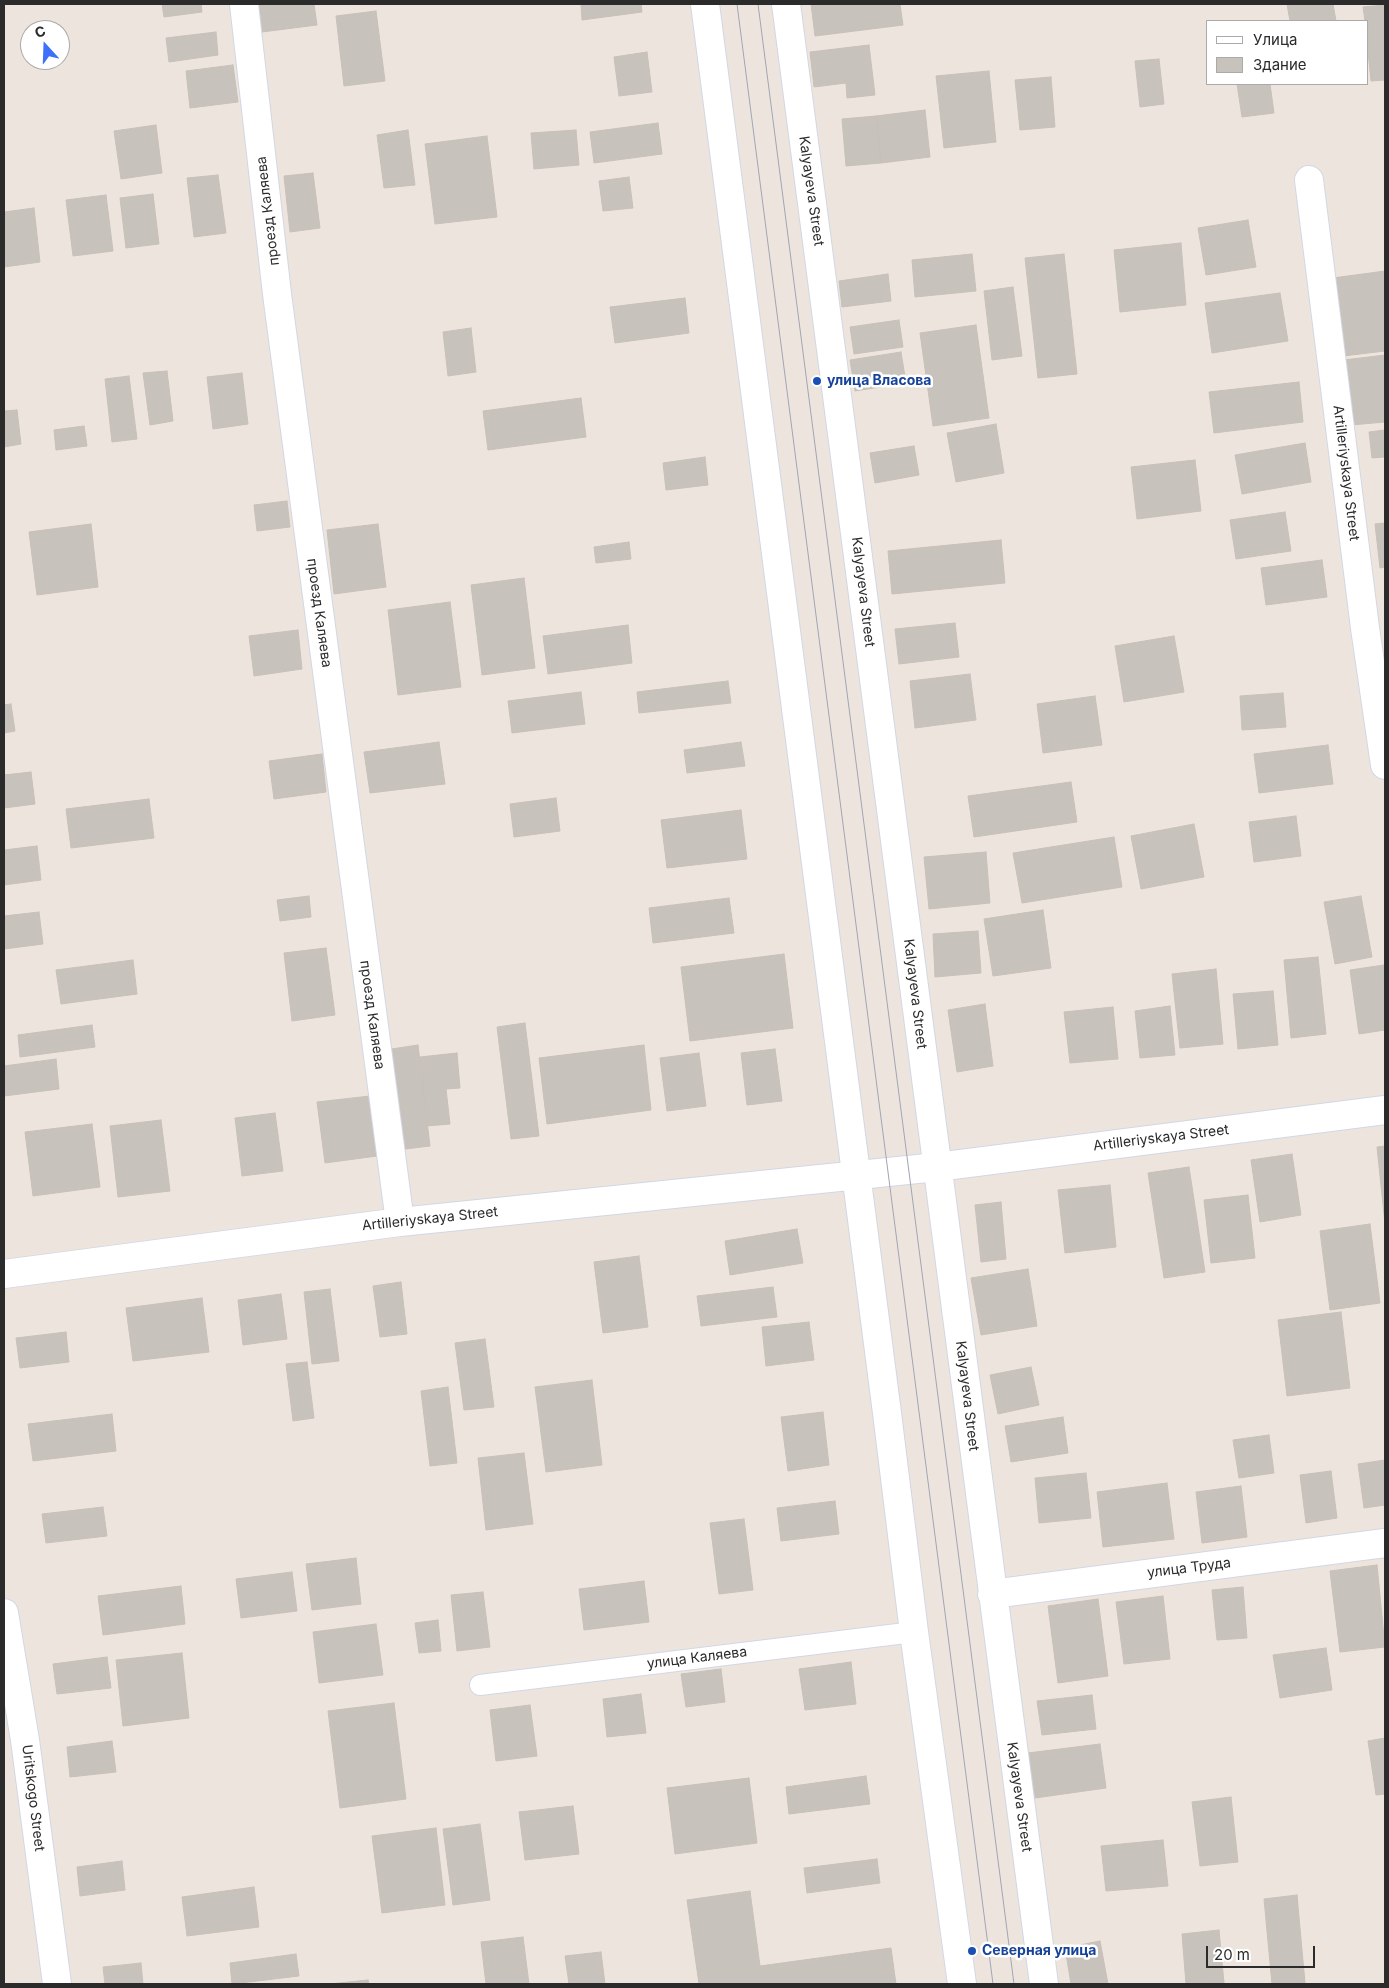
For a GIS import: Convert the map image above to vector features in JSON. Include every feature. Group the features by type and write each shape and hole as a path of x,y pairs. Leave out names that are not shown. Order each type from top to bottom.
{"street":[{"name":"проезд Каляева","path":"244,4 278,304 400,1222"},
{"path":"705,4 914,1632 962,1984"},
{"name":"Kalyayeva Street","path":"786,4 1044,1984"},
{"name":"Artilleriyskaya Street","path":"1309,180 1365,628 1385,764"},
{"name":"Artilleriyskaya Street","path":"4,1274 400,1222 937,1166 1385,1110"},
{"name":"улица Труда","path":"992,1594 1385,1543"},
{"name":"Uritskogo Street","path":"4,1613 14,1741 57,1984"}],"lane":[{"name":"улица Каляева","path":"480,1685 914,1632"}],"building":[{"path":"162,4 201,4 202,12 164,17"},
{"path":"259,4 314,4 317,25 262,32"},
{"path":"581,4 641,4 642,12 582,20"},
{"path":"811,4 900,4 903,25 815,36"},
{"path":"1287,4 1333,4 1336,20 1290,20"},
{"path":"1385,5 1385,80 1371,81 1369,20 1365,20 1363,7"},
{"path":"376,11 385,81 344,86 336,16"},
{"path":"216,32 218,55 169,62 166,38"},
{"path":"869,45 875,95 847,98 846,83 814,87 810,52"},
{"path":"647,52 652,92 619,96 614,57"},
{"path":"1159,59 1164,104 1140,107 1135,61"},
{"path":"233,65 238,102 190,108 186,71"},
{"path":"989,71 996,142 944,148 936,76"},
{"path":"1051,77 1055,127 1020,130 1015,80"},
{"path":"1237,85 1270,85 1274,113 1242,117"},
{"path":"925,110 930,157 881,163 876,116"},
{"path":"876,116 881,163 846,166 842,119"},
{"path":"658,123 662,154 594,163 590,132"},
{"path":"156,125 162,173 121,179 114,131"},
{"path":"408,130 415,185 384,188 377,135"},
{"path":"576,130 579,165 534,169 531,133"},
{"path":"487,136 497,217 435,224 425,144"},
{"path":"313,173 320,228 290,232 284,176"},
{"path":"218,175 226,233 194,237 187,178"},
{"path":"629,177 633,208 603,211 599,181"},
{"path":"153,194 159,244 126,248 120,198"},
{"path":"106,195 113,251 73,256 66,200"},
{"path":"34,208 40,262 4,267 4,212"},
{"path":"1248,220 1256,267 1206,275 1198,228"},
{"path":"1181,243 1186,305 1120,312 1114,250"},
{"path":"972,254 976,291 915,297 912,260"},
{"path":"1064,254 1077,374 1038,378 1025,258"},
{"path":"1385,271 1385,351 1343,356 1333,278"},
{"path":"888,274 891,301 842,307 839,281"},
{"path":"1013,287 1022,356 992,360 984,291"},
{"path":"1280,293 1288,341 1212,353 1205,303"},
{"path":"685,298 689,333 615,343 610,307"},
{"path":"899,320 903,347 854,354 850,327"},
{"path":"976,325 989,418 933,426 920,333"},
{"path":"471,328 476,372 448,376 443,332"},
{"path":"901,352 906,383 855,391 850,360"},
{"path":"1385,355 1385,422 1351,425 1344,360"},
{"path":"167,371 173,421 150,425 143,373"},
{"path":"242,373 248,424 213,429 207,377"},
{"path":"129,376 137,439 112,442 105,379"},
{"path":"1299,382 1303,422 1214,433 1209,392"},
{"path":"581,398 586,437 488,450 483,411"},
{"path":"17,410 21,444 4,447 4,411"},
{"path":"996,424 1004,473 956,482 947,433"},
{"path":"84,426 87,446 56,450 54,430"},
{"path":"1385,430 1385,457 1372,458 1369,432"},
{"path":"1305,443 1311,482 1242,494 1235,455"},
{"path":"914,446 919,475 875,483 870,453"},
{"path":"705,457 708,485 666,490 663,463"},
{"path":"1195,460 1201,511 1137,519 1131,467"},
{"path":"287,501 290,527 257,531 254,505"},
{"path":"1285,512 1291,551 1236,559 1230,520"},
{"path":"1385,523 1385,567 1380,568 1375,524"},
{"path":"91,524 98,587 37,595 29,532"},
{"path":"378,524 386,587 334,594 327,530"},
{"path":"1001,540 1005,583 892,594 888,551"},
{"path":"629,542 631,559 596,563 594,547"},
{"path":"1322,560 1327,597 1266,605 1261,568"},
{"path":"524,578 535,668 482,675 471,585"},
{"path":"450,602 461,687 398,695 388,610"},
{"path":"955,623 959,657 899,664 895,629"},
{"path":"628,625 632,663 548,674 543,636"},
{"path":"298,630 302,669 254,676 249,636"},
{"path":"1174,636 1184,692 1124,702 1115,646"},
{"path":"970,674 976,720 915,728 910,681"},
{"path":"728,681 731,703 639,713 637,692"},
{"path":"581,692 585,724 512,733 508,701"},
{"path":"1283,693 1286,727 1242,730 1240,696"},
{"path":"1095,696 1102,745 1043,753 1037,704"},
{"path":"11,704 15,731 4,733 4,705"},
{"path":"439,742 445,784 370,793 364,752"},
{"path":"741,742 745,766 687,773 684,750"},
{"path":"1328,745 1333,784 1259,793 1254,754"},
{"path":"322,754 326,792 274,799 269,761"},
{"path":"31,772 35,804 4,808 4,775"},
{"path":"1071,782 1077,822 974,837 968,796"},
{"path":"556,798 560,831 514,837 510,804"},
{"path":"149,799 154,838 71,848 66,809"},
{"path":"741,810 747,859 667,868 661,820"},
{"path":"1296,816 1301,856 1254,862 1249,822"},
{"path":"1194,824 1204,877 1141,889 1131,836"},
{"path":"1114,837 1122,887 1022,903 1013,853"},
{"path":"37,846 41,880 4,885 4,850"},
{"path":"986,852 990,903 929,909 924,857"},
{"path":"309,896 311,917 280,921 277,900"},
{"path":"1361,896 1372,957 1335,964 1324,902"},
{"path":"729,898 734,933 653,943 649,908"},
{"path":"1043,910 1051,968 993,976 984,919"},
{"path":"39,912 43,944 4,949 4,916"},
{"path":"978,931 981,973 935,977 933,934"},
{"path":"326,948 335,1015 292,1021 284,953"},
{"path":"784,954 793,1028 690,1041 681,967"},
{"path":"1318,957 1326,1034 1291,1038 1284,960"},
{"path":"133,960 137,994 61,1004 56,970"},
{"path":"1384,965 1385,1030 1359,1034 1350,970"},
{"path":"1216,969 1223,1044 1180,1048 1172,974"},
{"path":"1273,991 1278,1045 1238,1049 1233,994"},
{"path":"985,1004 993,1066 957,1072 948,1010"},
{"path":"1170,1006 1175,1055 1140,1058 1135,1011"},
{"path":"1113,1007 1118,1059 1070,1063 1064,1012"},
{"path":"525,1023 539,1136 511,1139 497,1027"},
{"path":"92,1025 95,1047 20,1057 18,1035"},
{"path":"418,1045 430,1146 397,1150 385,1050"},
{"path":"644,1045 651,1110 547,1124 539,1058"},
{"path":"775,1049 782,1101 747,1105 741,1053"},
{"path":"457,1053 460,1088 446,1089 450,1124 427,1126 420,1057"},
{"path":"699,1053 706,1106 667,1111 660,1058"},
{"path":"56,1059 59,1089 4,1096 4,1066"},
{"path":"370,1096 377,1156 325,1163 317,1102"},
{"path":"275,1113 283,1171 242,1176 235,1118"},
{"path":"161,1120 170,1191 118,1197 110,1126"},
{"path":"92,1124 100,1187 33,1196 25,1132"},
{"path":"1385,1146 1385,1224 1377,1147"},
{"path":"1292,1154 1301,1215 1260,1222 1251,1160"},
{"path":"1189,1167 1205,1272 1164,1278 1148,1173"},
{"path":"1110,1185 1116,1247 1065,1253 1058,1190"},
{"path":"1248,1195 1255,1258 1211,1263 1204,1200"},
{"path":"1001,1202 1006,1259 981,1262 975,1205"},
{"path":"1370,1224 1380,1303 1330,1310 1320,1231"},
{"path":"797,1229 803,1263 730,1275 725,1241"},
{"path":"639,1256 648,1327 603,1333 594,1262"},
{"path":"1028,1269 1037,1326 981,1335 971,1278"},
{"path":"401,1282 407,1334 380,1337 373,1286"},
{"path":"773,1287 777,1317 701,1326 697,1296"},
{"path":"330,1289 339,1361 312,1364 304,1292"},
{"path":"281,1294 287,1339 243,1345 238,1300"},
{"path":"202,1298 209,1352 133,1361 126,1308"},
{"path":"1341,1312 1350,1388 1287,1396 1278,1320"},
{"path":"809,1322 814,1360 766,1366 762,1327"},
{"path":"66,1332 69,1362 20,1368 16,1338"},
{"path":"485,1339 494,1407 464,1410 455,1343"},
{"path":"307,1362 314,1418 293,1421 286,1364"},
{"path":"1031,1367 1039,1405 998,1414 990,1375"},
{"path":"592,1380 602,1465 546,1472 535,1387"},
{"path":"448,1387 457,1463 430,1466 421,1391"},
{"path":"823,1412 829,1465 788,1471 781,1417"},
{"path":"112,1414 116,1451 33,1461 28,1424"},
{"path":"1063,1417 1068,1453 1011,1462 1005,1426"},
{"path":"1269,1435 1274,1473 1239,1478 1233,1440"},
{"path":"524,1453 533,1524 486,1530 478,1458"},
{"path":"1385,1460 1385,1505 1364,1508 1358,1464"},
{"path":"1331,1471 1337,1518 1306,1523 1300,1475"},
{"path":"1086,1473 1091,1518 1039,1523 1035,1478"},
{"path":"1167,1483 1174,1539 1103,1547 1097,1492"},
{"path":"1241,1486 1247,1537 1202,1543 1196,1492"},
{"path":"835,1501 839,1534 781,1541 777,1508"},
{"path":"103,1507 107,1536 46,1543 42,1514"},
{"path":"744,1519 753,1590 719,1594 710,1523"},
{"path":"356,1558 361,1604 312,1610 306,1564"},
{"path":"1377,1565 1385,1647 1340,1652 1330,1571"},
{"path":"292,1572 297,1611 241,1618 236,1579"},
{"path":"644,1581 649,1622 584,1630 579,1589"},
{"path":"181,1586 185,1624 103,1635 98,1596"},
{"path":"1243,1587 1247,1638 1217,1640 1212,1590"},
{"path":"483,1592 490,1647 457,1651 451,1595"},
{"path":"1163,1596 1170,1659 1124,1664 1116,1602"},
{"path":"1098,1599 1108,1676 1058,1683 1048,1606"},
{"path":"438,1620 441,1651 419,1653 415,1623"},
{"path":"376,1624 383,1675 319,1683 313,1632"},
{"path":"1326,1648 1332,1690 1280,1698 1273,1655"},
{"path":"182,1653 189,1718 123,1726 116,1660"},
{"path":"107,1657 111,1688 57,1694 53,1664"},
{"path":"851,1662 856,1704 805,1710 799,1669"},
{"path":"721,1669 725,1702 686,1707 681,1674"},
{"path":"641,1694 646,1733 607,1737 603,1699"},
{"path":"1092,1695 1096,1729 1042,1735 1037,1701"},
{"path":"394,1703 406,1799 340,1808 328,1711"},
{"path":"530,1705 537,1756 496,1761 490,1710"},
{"path":"1385,1738 1385,1794 1376,1795 1368,1741"},
{"path":"112,1741 116,1772 70,1777 67,1747"},
{"path":"1100,1744 1106,1788 1035,1798 1028,1753"},
{"path":"866,1776 870,1804 789,1814 786,1787"},
{"path":"749,1778 757,1843 675,1854 667,1788"},
{"path":"1231,1797 1238,1862 1200,1866 1192,1802"},
{"path":"573,1806 579,1854 525,1860 519,1812"},
{"path":"480,1824 490,1900 453,1905 443,1829"},
{"path":"436,1828 445,1905 382,1913 372,1836"},
{"path":"1163,1840 1168,1886 1106,1891 1101,1846"},
{"path":"877,1859 880,1883 807,1893 804,1868"},
{"path":"122,1861 125,1890 80,1896 77,1867"},
{"path":"254,1887 259,1927 187,1936 182,1897"},
{"path":"750,1891 760,1966 891,1948 896,1984 699,1984 687,1900"},
{"path":"1297,1895 1305,1983 1272,1984 1264,1899"},
{"path":"1219,1930 1224,1983 1186,1984 1182,1934"},
{"path":"523,1937 529,1984 486,1984 481,1942"},
{"path":"1100,1941 1108,1984 1071,1984 1065,1948"},
{"path":"601,1952 605,1984 569,1984 565,1956"},
{"path":"296,1954 299,1976 232,1984 230,1963"},
{"path":"141,1963 143,1984 105,1984 103,1967"},
{"path":"368,1980 369,1984 329,1984"}],"tram line":[{"path":"737,4 993,1984"},
{"path":"758,4 1014,1984"}],"place":[{"name":"улица Власова","path":"817,381"},
{"name":"Северная улица","path":"972,1951"}]}
